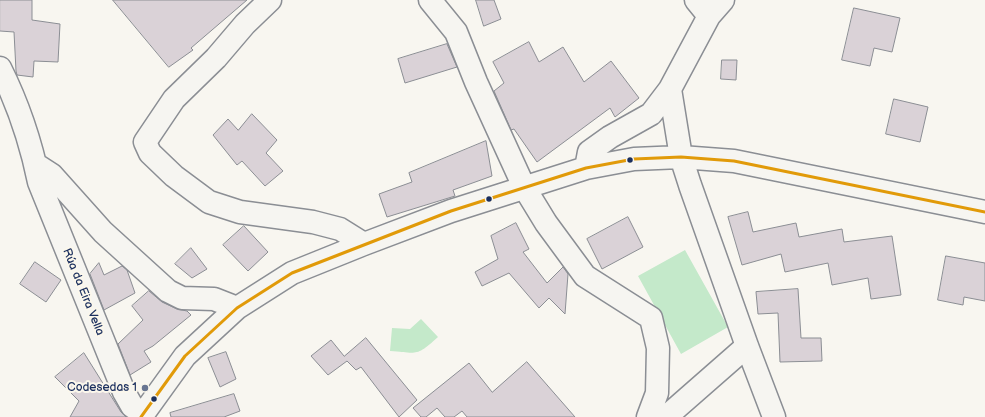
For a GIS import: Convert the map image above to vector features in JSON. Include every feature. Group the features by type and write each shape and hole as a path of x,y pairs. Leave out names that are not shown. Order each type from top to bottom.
{"street":[{"path":"270,0 245,24 216,58 174,99 144,142 150,153 174,176 209,202 240,212 298,220 340,229 364,244"},
{"path":"430,0 456,32 476,82 524,187 546,223 585,276 651,318 658,348 657,393 648,417"},
{"path":"586,168 590,152 610,137 651,114 670,89 709,5"},
{"name":"Rúa da Eira Vella","path":"0,68 13,94 35,164 39,182 124,392 132,406 142,416"},
{"path":"670,89 681,157 746,346 774,417"},
{"path":"142,416 185,356 237,308 292,273 364,244 524,187 586,168 634,159 681,157 734,161 985,212"},
{"path":"35,164 52,175 103,232 168,292 182,298 214,299 237,308"},
{"path":"666,417 746,346"}],"green space":[{"path":"685,250 728,327 681,354 638,276"},
{"path":"421,319 438,337 421,351 412,353 390,351 392,328 410,329"}],"building":[{"path":"0,0 32,0 32,20 60,24 58,62 34,61 33,77 17,75 14,32 0,31"},
{"path":"113,0 247,0 191,48 193,50 169,67"},
{"path":"476,0 494,0 501,19 484,26"},
{"path":"854,8 900,18 892,52 874,48 870,66 842,60"},
{"path":"529,42 539,62 563,47 584,82 611,61 639,98 615,117 610,108 537,162 514,129 511,130 494,91 504,83 493,62"},
{"path":"447,44 457,67 405,83 398,59"},
{"path":"722,60 737,60 736,80 721,79"},
{"path":"894,99 928,107 920,142 886,134"},
{"path":"252,114 277,140 266,153 283,171 265,186 242,161 237,165 213,135 228,119 238,130"},
{"path":"486,141 492,176 453,190 455,196 387,217 379,194 412,182 409,173"},
{"path":"748,212 753,232 796,223 799,237 842,229 844,242 892,236 901,295 871,299 868,278 832,285 828,263 785,272 781,254 742,265 728,217"},
{"path":"628,217 643,247 602,269 587,239"},
{"path":"516,223 529,249 523,252 547,283 563,267 568,274 565,314 549,298 539,308 509,273 482,286 475,272 498,259 491,236"},
{"path":"244,226 268,252 248,271 223,245"},
{"path":"191,248 207,269 192,278 175,264"},
{"path":"946,256 985,263 985,301 964,297 963,305 938,300"},
{"path":"35,262 61,280 46,302 20,284"},
{"path":"99,263 104,275 122,266 127,270 135,293 104,310 90,274"},
{"path":"798,289 801,338 821,338 822,361 780,362 778,313 758,314 756,292"},
{"path":"149,291 162,302 177,309 187,311 191,315 153,346 144,351 151,362 130,375 118,344 143,320 132,306"},
{"path":"366,338 417,400 399,417 361,367 356,370 347,361 328,375 311,356 331,340 344,356"},
{"path":"226,352 236,379 220,387 208,358"},
{"path":"84,353 121,412 126,417 70,417 79,401 55,377"},
{"path":"527,362 575,417 467,417 462,411 454,417 445,417 437,408 426,417 421,417 413,408 469,363 492,392"},
{"path":"234,394 240,411 224,417 171,417 170,413"}],"transit line":[{"path":"141,417 185,356 237,308 292,273 451,211 586,168 634,159 681,157 734,161 985,212"}],"place":[{"name":"Codesedas 1","path":"145,388"}]}
